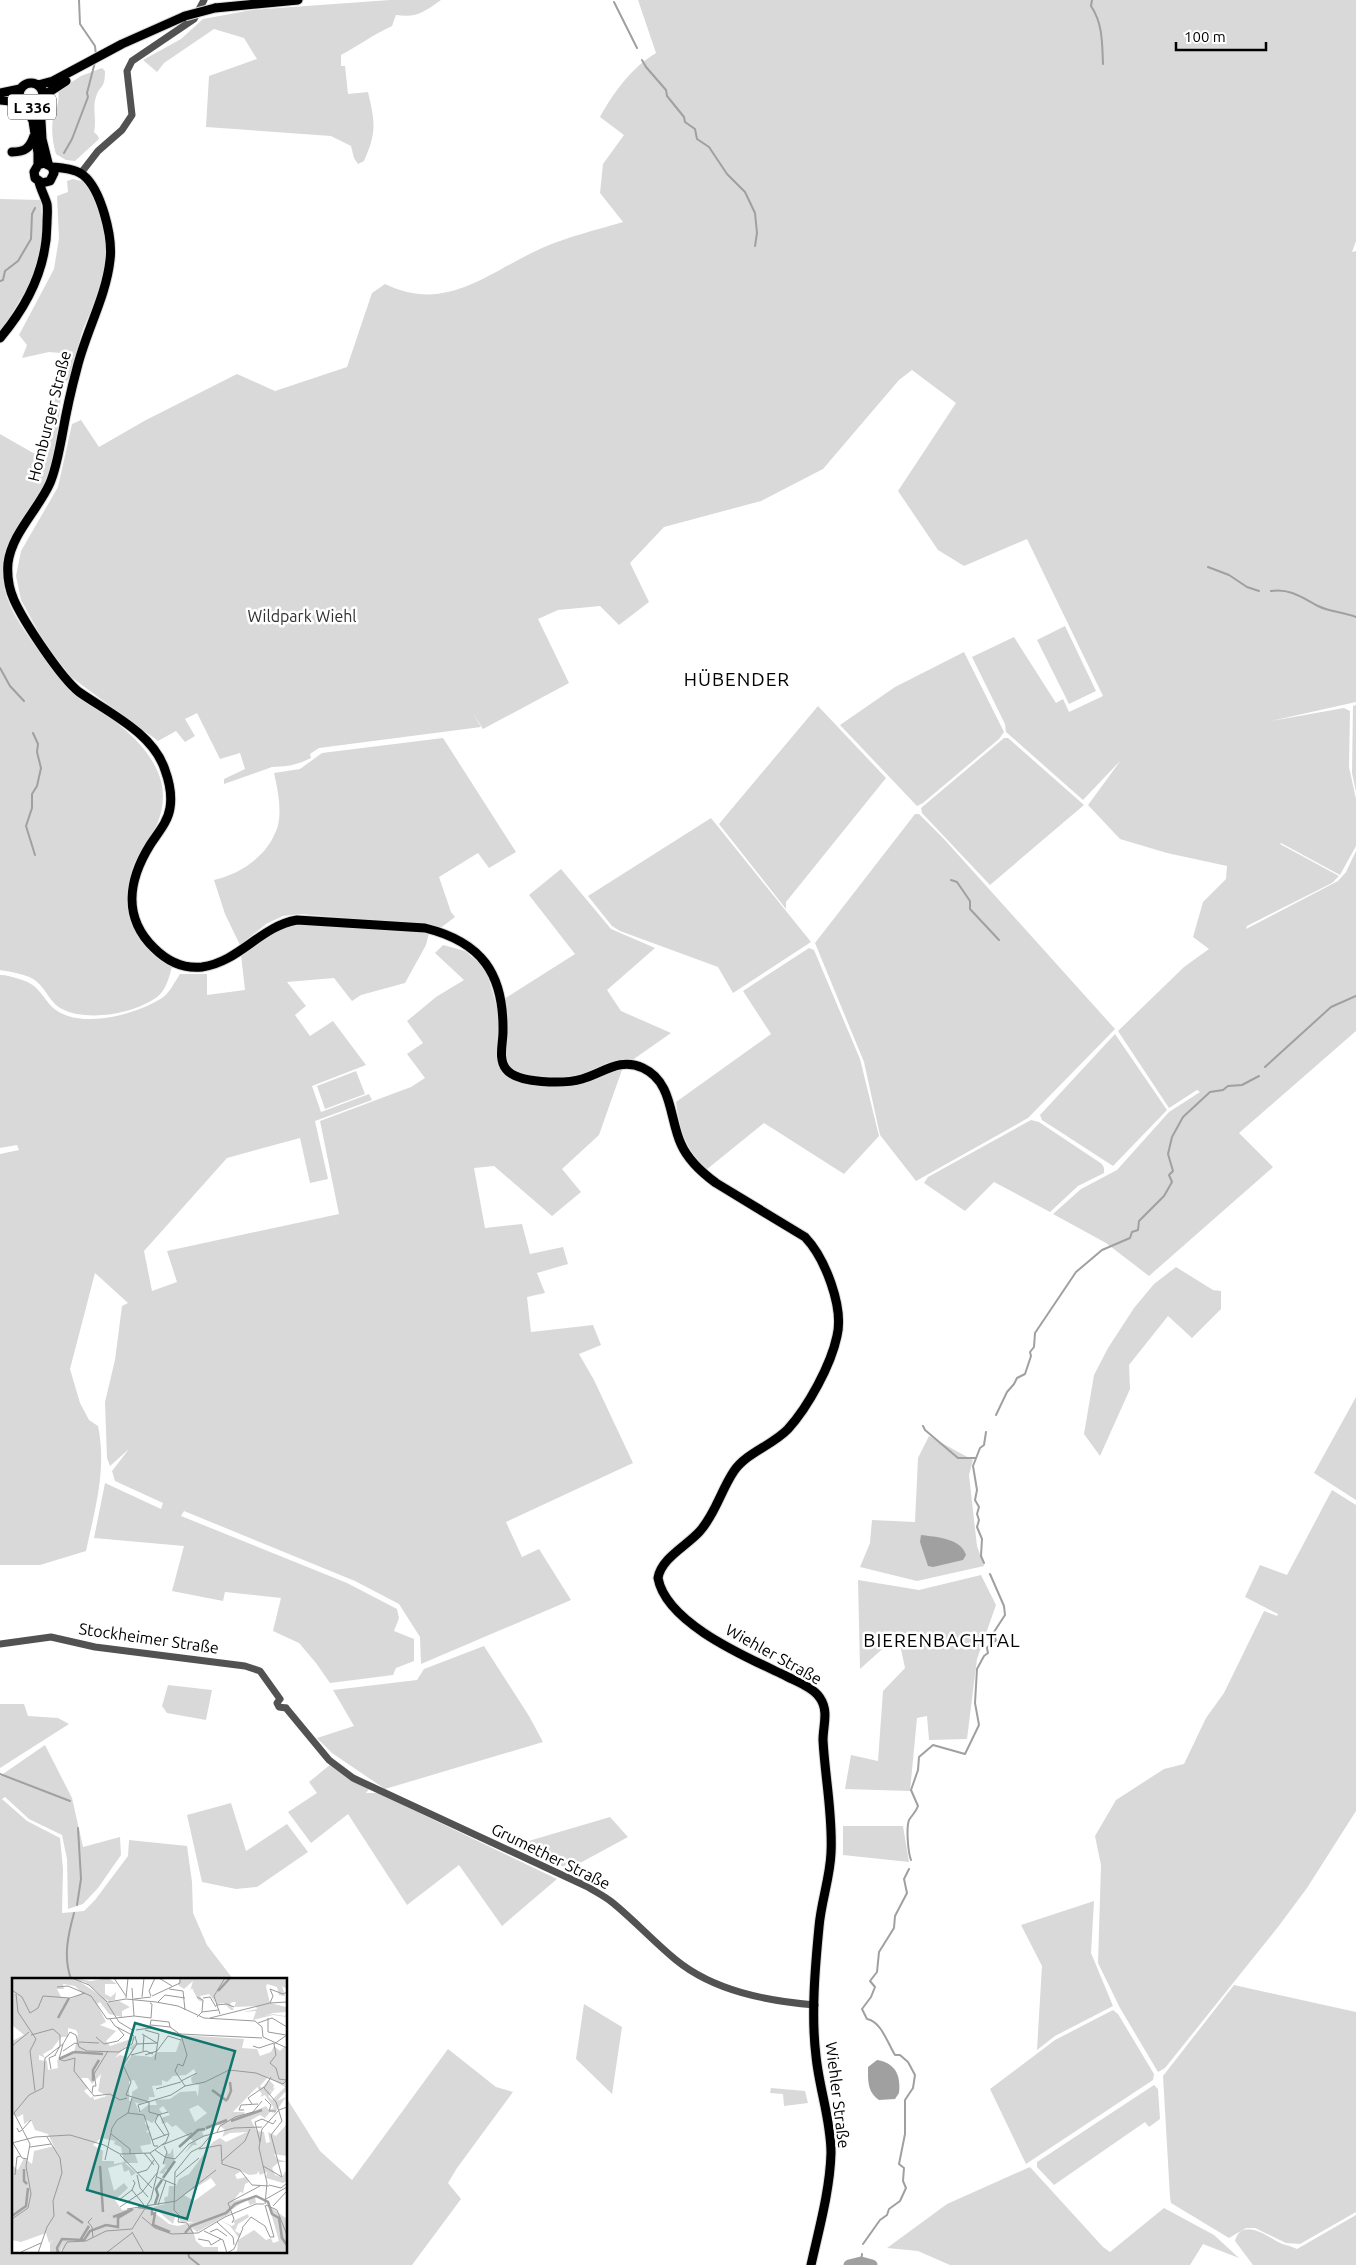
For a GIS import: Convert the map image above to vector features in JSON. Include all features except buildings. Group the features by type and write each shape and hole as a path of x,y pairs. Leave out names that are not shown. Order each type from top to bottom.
{"main road":[{"name":"L 336","path":"0,100 33,107 56,86 84,68 155,29 185,16 214,8 298,0"},
{"name":"L 336","path":"38,85 84,68"},
{"name":"L 336","path":"0,94 20,89 30,82 38,85 42,90 42,100"},
{"name":"L 336","path":"20,89 18,95 23,104"},
{"path":"0,338 24,305 38,279 47,235 47,206 52,179 42,139 42,100"},
{"path":"23,104 33,121 38,165 34,175 39,182 47,206"},
{"path":"12,152 26,150 31,144 35,133"},
{"path":"38,165 50,165 78,172"},
{"path":"39,182 78,172"},
{"name":"Homburger Straße","path":"78,172 92,183 98,195 106,224 111,258 101,296 80,354 52,480 11,548 8,572 15,602 37,638 67,680 142,736 162,763 166,773 170,809 161,829 140,862 131,890 132,906 144,937 160,955 184,966 201,967 219,963 238,953 274,927 285,922 297,920 425,928 459,940 470,945 480,954 492,971 502,1002 502,1051 506,1070 525,1079 569,1082 584,1079 610,1066 623,1064 644,1068 655,1078 668,1095 680,1142 689,1158 702,1174 716,1183"},
{"name":"Wiehler Straße","path":"716,1183 805,1237 814,1246 822,1262 837,1308 838,1330 835,1342 818,1382 798,1415 780,1436 740,1464 734,1471 713,1514 690,1541 665,1564 658,1578 664,1598 688,1621 738,1654 804,1685 819,1696 824,1705 823,1739 830,1802 831,1856 820,1919 815,2005 816,2056 831,2151 830,2175 812,2265"}],"street":[{"path":"78,172 122,130 132,115 127,71 132,61 194,19 204,0"},
{"name":"Stockheimer Straße","path":"0,1644 51,1637 95,1647 245,1666 260,1671 280,1699 277,1703 279,1707 286,1708"},
{"name":"Grumether Straße","path":"286,1708 330,1760 353,1778 588,1887 612,1902 678,1962 705,1979 731,1990 770,1999 815,2005"}],"green space":[{"path":"390,0 441,0 415,15 396,15 392,26 341,55 341,66 345,66 348,94 368,92 372,111 374,127 371,142 364,161 358,164 354,158 351,146 331,136 206,127 209,76 257,59 244,38 214,29 164,63 157,72 143,60 181,39 203,19 252,10"},
{"name":"Wildpark Wiehl","path":"638,0 1356,0 1356,241 1352,252 1356,251 1356,702 1271,721 1344,708 1350,711 1349,767 1356,799 1356,846 1340,875 1281,843 1339,876 1332,883 1247,926 1246,929 1338,881 1346,872 1356,851 1356,1031 1239,1133 1273,1167 1149,1276 1106,1243 1053,1214 1081,1189 1117,1170 1169,1112 1200,1092 1197,1090 1169,1108 1118,1031 1184,967 1209,949 1193,937 1203,902 1226,879 1227,866 1167,853 1120,839 1088,805 1121,760 1083,800 1006,732 1005,724 972,657 1014,637 1056,703 1063,699 1069,712 1103,696 1027,539 964,566 938,550 898,491 956,403 912,370 899,380 823,469 761,501 664,527 630,563 649,602 619,625 600,606 558,610 538,619 569,683 483,729 472,712 481,727 319,748 310,754 311,758 300,763 272,767 224,784 224,779 245,769 240,753 220,759 197,713 185,719 195,736 185,742 176,731 158,741 71,677 44,642 21,600 16,576 21,551 58,487 72,424 81,420 99,447 146,420 237,374 275,391 347,367 372,293 385,284 407,292 428,294 448,292 485,278 552,244 623,222 600,193 603,164 624,135 600,117 631,73 656,53"},
{"path":"102,68 105,71 104,81 94,105 94,132 99,139 75,161 66,160 56,154 54,146 52,122 58,102 58,91 81,76"},
{"path":"73,179 85,182 98,209 106,240 106,268 101,287 82,332 74,367 61,392 58,430 46,480 8,549 5,559 4,589 16,617 46,659 67,683 122,727 142,746 161,780 163,790 162,810 150,839 133,867 130,878 129,902 130,914 138,936 153,954 172,967 165,987 157,997 136,1008 123,1012 97,1015 72,1013 62,1009 55,1004 36,981 19,974 0,970 0,434 35,454 44,442 60,379 68,369 61,353 49,352 22,358 27,345 19,335 54,269 59,238 57,196 68,192 67,181"},
{"path":"0,199 41,200 43,236 35,275 0,333"},
{"path":"1065,626 1096,691 1069,704 1037,640"},
{"path":"964,652 1004,732 999,739 917,806 840,725 895,687"},
{"path":"1356,705 1356,792 1352,773 1353,706"},
{"path":"818,706 886,778 786,902 786,909 719,824"},
{"path":"443,738 516,852 489,868 478,853 439,877 451,912 455,917 439,929 381,921 300,914 283,916 266,924 240,945 225,914 214,880 242,869 251,863 266,849 272,840 279,818 278,795 274,773 300,769 322,753"},
{"path":"1004,738 1008,738 1084,805 990,885 922,813 921,808"},
{"path":"915,814 919,814 944,839 1115,1029 1028,1118 916,1181 880,1135 864,1062 815,943"},
{"path":"711,818 811,942 733,993 718,967 620,931 612,926 588,896"},
{"path":"561,869 611,929 655,948 607,990 621,1011 671,1033 631,1061 607,1063 584,1076 569,1079 549,1079 521,1075 510,1068 505,1053 507,1027 502,1027 500,1050 502,1067 511,1077 520,1080 530,1083 554,1085 576,1083 589,1081 623,1067 599,1135 562,1169 581,1192 552,1216 494,1166 474,1168 485,1228 522,1224 530,1254 563,1247 568,1264 537,1273 545,1293 527,1297 531,1332 593,1325 601,1345 579,1354 594,1380 633,1463 506,1522 522,1557 539,1549 571,1600 421,1664 420,1637 399,1604 355,1581 184,1511 181,1516 347,1583 397,1609 399,1618 394,1631 414,1639 414,1661 396,1668 393,1675 330,1683 299,1643 273,1631 281,1598 225,1592 223,1601 172,1591 184,1546 94,1538 105,1483 161,1509 163,1503 115,1481 112,1471 129,1449 110,1466 107,1458 105,1402 115,1360 122,1306 128,1303 95,1273 70,1369 80,1403 89,1420 98,1426 100,1442 101,1473 99,1489 86,1551 40,1565 0,1565 0,1154 19,1150 17,1145 0,1148 0,975 19,979 33,985 53,1008 70,1017 97,1019 126,1014 152,1004 167,994 180,974 207,974 207,995 245,990 241,955 266,937 289,926 310,923 429,933 426,945 405,983 361,995 352,1001 334,978 287,982 306,1006 295,1015 310,1036 333,1021 366,1065 312,1086 321,1112 369,1094 372,1100 315,1121 328,1179 310,1183 300,1138 227,1158 144,1251 152,1291 177,1282 167,1251 339,1214 320,1121 411,1087 425,1078 407,1054 423,1043 407,1021 436,997 464,980 435,953 443,945 465,951 486,969 496,1004 575,954 529,895"},
{"path":"809,948 814,950 860,1059 879,1136 844,1174 764,1123 706,1170 688,1146 679,1122 676,1102 771,1034 743,991"},
{"path":"1115,1034 1167,1110 1113,1166 1042,1120 1040,1115"},
{"path":"356,1071 365,1094 325,1109 317,1086"},
{"path":"1031,1120 1039,1122 1102,1164 1104,1173 1078,1186 1050,1212 994,1182 965,1211 924,1183 928,1177"},
{"path":"1176,1267 1213,1290 1221,1291 1221,1309 1192,1338 1168,1316 1129,1365 1130,1389 1100,1456 1084,1434 1094,1375 1108,1348 1134,1308 1154,1284"},
{"path":"1356,1397 1356,1500 1314,1473"},
{"path":"929,1436 973,1460 969,1475 977,1546 984,1566 917,1581 860,1567 870,1543 872,1520 915,1522 918,1458"},
{"path":"1332,1490 1356,1505 1356,1811 1307,1888 1278,1927 1165,2068 1158,2072 1120,2008 1098,1963 1101,1865 1095,1836 1116,1800 1164,1769 1184,1764 1206,1718 1224,1693 1264,1611 1277,1616 1278,1614 1245,1597 1260,1565 1287,1575"},
{"path":"981,1575 996,1605 977,1659 967,1739 929,1740 927,1716 917,1718 910,1791 845,1789 851,1755 878,1761 883,1691 905,1668 898,1635 860,1669 858,1580 919,1590"},
{"path":"484,1646 529,1716 543,1742 385,1789 332,1753 317,1738 354,1726 333,1690 417,1680 424,1669"},
{"path":"168,1685 212,1690 206,1720 167,1713 162,1706"},
{"path":"0,1704 24,1704 28,1716 58,1718 69,1724 0,1768"},
{"path":"45,1745 72,1798 83,1847 120,1837 121,1855 98,1888 83,1904 68,1909 67,1859 62,1835 29,1819 5,1797 2,1799 27,1821 60,1838 63,1869 62,1913 84,1911 95,1900 128,1856 129,1840 187,1846 192,1882 193,1913 207,1945 232,1978 12,1978 12,2252 288,2252 288,2100 320,2151 352,2180 448,2049 496,2087 513,2092 448,2183 461,2199 412,2265 0,2265 0,1776"},
{"path":"331,1764 369,1789 366,1793 378,1793 557,1879 502,1926 459,1865 407,1905 348,1814 311,1843 288,1812 317,1793 309,1782"},
{"path":"231,1803 246,1851 287,1824 308,1852 257,1887 236,1889 202,1882 187,1815"},
{"path":"610,1817 628,1837 569,1869 515,1845"},
{"path":"843,1826 903,1826 909,1862 843,1855"},
{"path":"1094,1901 1091,1953 1113,2006 1055,2036 1037,2050 1042,1966 1021,1925"},
{"path":"1234,1985 1356,2012 1356,2212 1300,2244 1286,2243 1255,2228 1246,2228 1229,2238 1171,2203 1163,2076"},
{"path":"584,2004 622,2027 612,2094 576,2059"},
{"path":"1113,2010 1118,2014 1154,2074 1153,2080 1026,2164 990,2089 1055,2040"},
{"path":"1154,2085 1158,2089 1160,2119 1149,2127 1145,2122 1054,2185 1037,2167 1037,2162"},
{"path":"771,2088 805,2091 808,2103 784,2106 783,2094 770,2093"},
{"path":"1030,2167 1103,2247 1110,2252 1164,2208 1214,2235 1239,2258 1203,2244 1190,2265 950,2265 918,2251 887,2248 947,2204"},
{"path":"1356,2215 1356,2265 1253,2265 1235,2241 1238,2234 1248,2229 1297,2249"}],"shaded area":[{"path":"921,1535 954,1542 963,1549 966,1555 963,1560 933,1567 928,1566 920,1542"},
{"path":"877,2060 889,2064 896,2071 899,2081 899,2093 895,2099 879,2100 870,2089 868,2067"}],"waterway":[{"path":"79,0 80,24 95,46 96,55"},
{"path":"1092,0 1091,6 1098,20 1101,34 1103,64"},
{"path":"614,2 637,48"},
{"path":"642,60 666,90 667,96 684,117 685,122 695,129 697,139 709,147 727,174 745,192 755,213 757,233 755,246"},
{"path":"64,153 72,139 88,97 87,93 95,62"},
{"path":"0,281 3,280 5,271 18,261 31,239 32,214 35,208"},
{"path":"1208,567 1229,575 1247,587 1259,591"},
{"path":"1271,591 1290,592 1323,608 1356,617"},
{"path":"0,668 10,686 24,701"},
{"path":"33,733 38,744 37,752 41,768 37,786 32,794 32,808 26,826 35,855"},
{"path":"951,880 957,882 970,901 970,909 999,940"},
{"path":"1265,1067 1331,1007 1356,996"},
{"path":"996,1415 1007,1392 1017,1378 1025,1374 1031,1356 1030,1352 1034,1347 1035,1333 1076,1272 1102,1250 1130,1238 1132,1232 1138,1230 1139,1221 1164,1196 1172,1182 1169,1175 1173,1171 1168,1154 1172,1137 1183,1117 1210,1092 1223,1090 1228,1086 1242,1085 1259,1076"},
{"path":"923,1426 925,1430 958,1458 976,1458"},
{"path":"984,1563 981,1556 982,1539 977,1527 979,1507 975,1500 977,1490 973,1466 980,1448 984,1445 986,1432"},
{"path":"911,1860 908,1846 909,1820 918,1806 911,1790 918,1770 919,1757 933,1745 965,1754 979,1725 975,1703 977,1669 984,1656 988,1653 987,1648 992,1642 996,1641 994,1632 1005,1615 1004,1606 990,1574"},
{"path":"0,1774 70,1801"},
{"path":"77,1905 81,1879 78,1828"},
{"path":"863,2244 880,2220 887,2215 889,2209 900,2201 906,2188 903,2181 904,2168 899,2164 905,2134 905,2100 913,2088 915,2075 908,2062 900,2055 895,2055 880,2028 867,2019 862,2009 871,1997 875,1987 870,1981 877,1972 879,1952 894,1928 895,1916 907,1893 904,1879 909,1869"},
{"path":"71,1978 67,1954 68,1938 74,1913"},
{"path":"188,2252 189,2257 199,2265"},
{"path":"861,2262 862,2254"},
{"path":"849,2265 861,2262 872,2265"}],"district":[{"name":"HÜBENDER","path":"737,679"},
{"name":"BIERENBACHTAL","path":"942,1640"}]}
